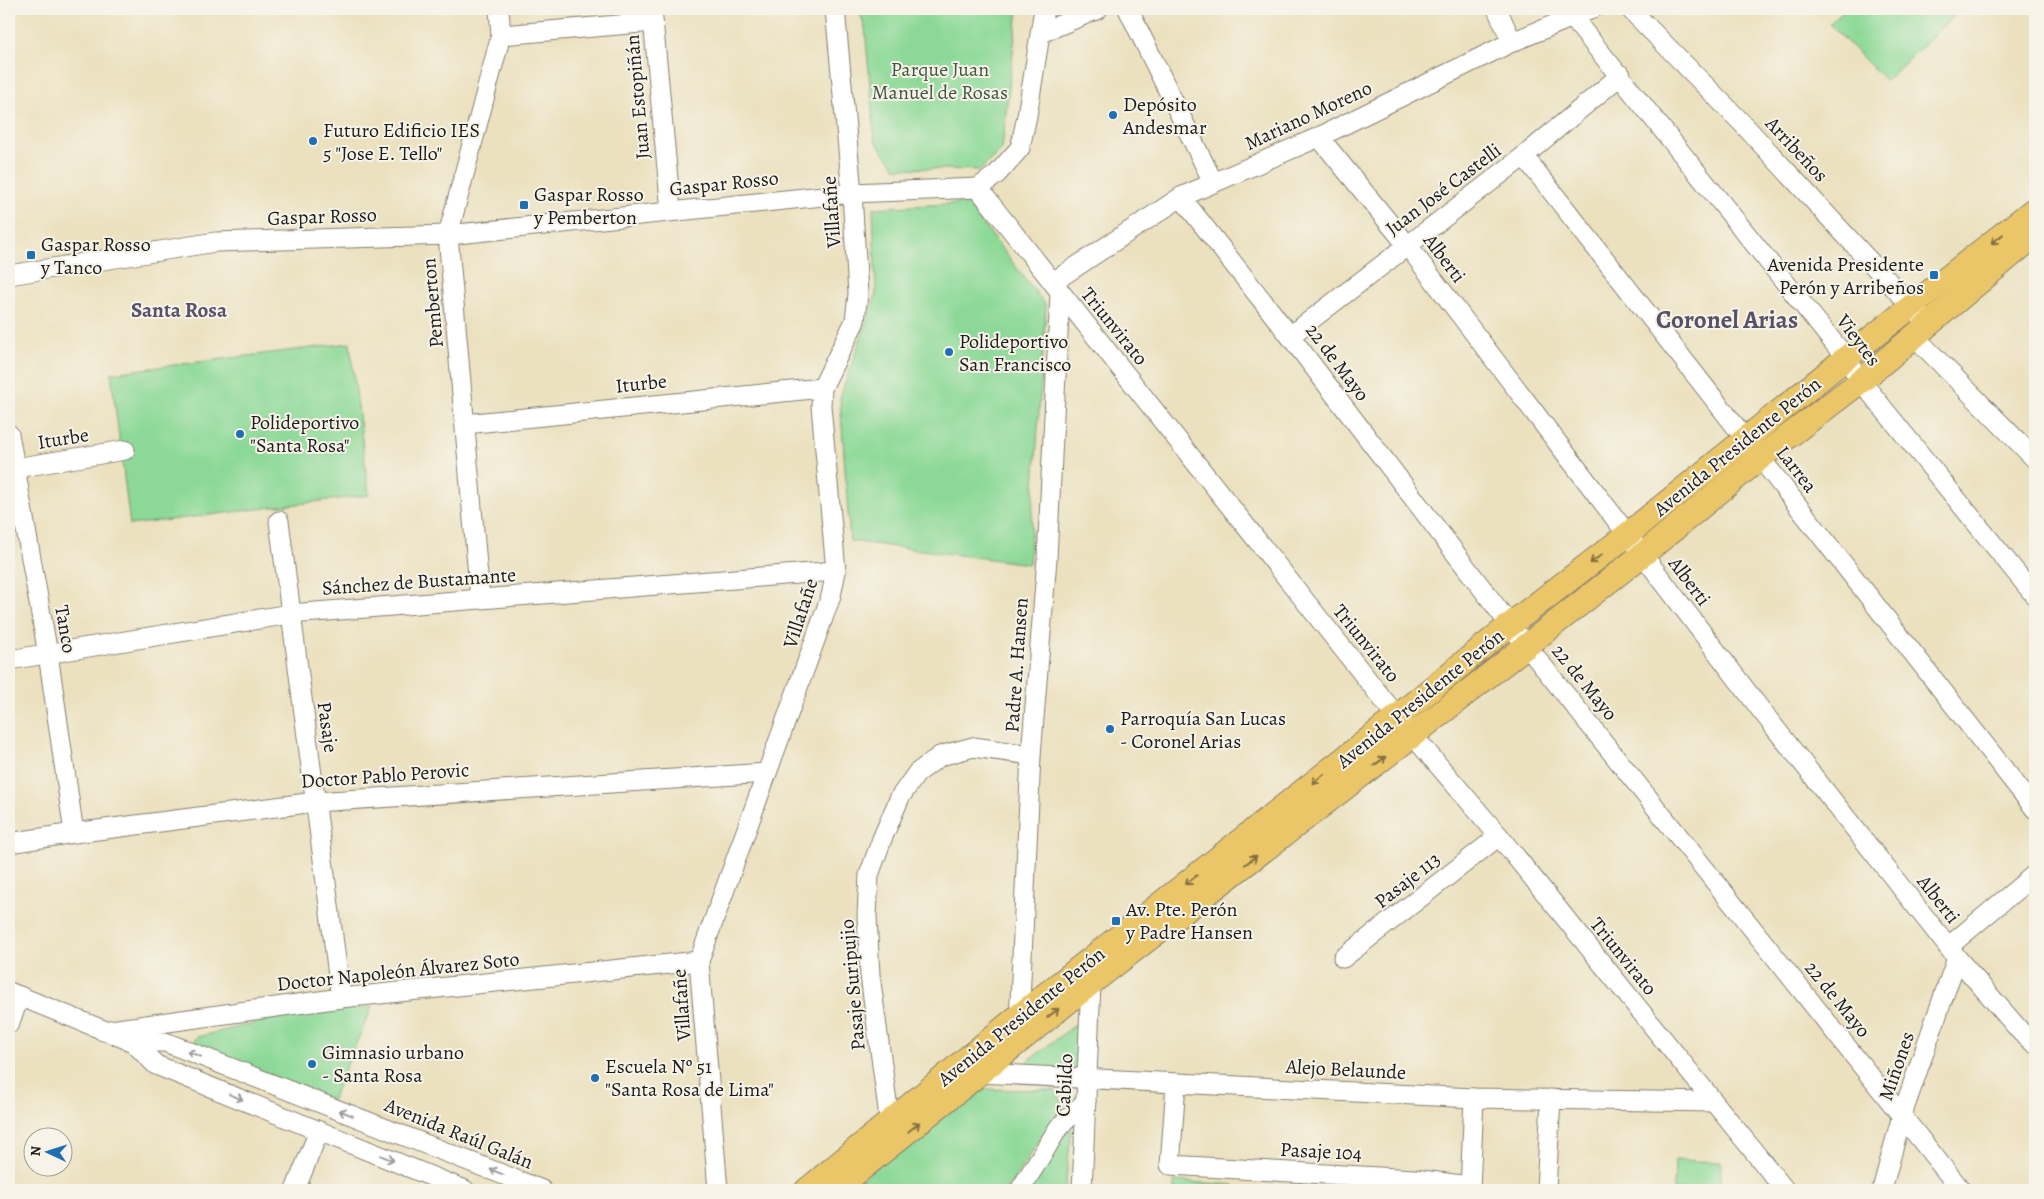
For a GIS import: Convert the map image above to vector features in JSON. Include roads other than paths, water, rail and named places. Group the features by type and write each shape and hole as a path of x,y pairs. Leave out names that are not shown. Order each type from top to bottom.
{"main road":[{"name":"Avenida Presidente Perón","path":"807,1190 978,1073 1642,555 1846,358 2035,209"},
{"name":"Avenida Presidente Perón","path":"835,1190 891,1134 1020,1015 1397,717 1510,625 1627,535 1753,449 1861,381 2035,235"}],"street":[{"name":"Pemberton","path":"480,599 448,235 501,35 499,9"},
{"name":"Villafañe","path":"718,1190 699,961 831,596 836,571 820,406 822,388 855,321 858,294 852,193 836,9"},
{"path":"978,188 997,174 1020,148 1044,9"},
{"path":"1041,33 1098,9"},
{"path":"1128,9 1213,182"},
{"path":"1497,9 1512,42"},
{"name":"Mariano Moreno","path":"1056,287 1181,197 1319,137 1512,42 1592,9"},
{"name":"Arribeños","path":"1630,9 1743,124 1912,306 1921,330 2035,459"},
{"path":"501,35 652,15"},
{"name":"Juan Estopiñán","path":"652,15 671,211"},
{"name":"Vieytes","path":"1572,17 1621,75 1846,358 1861,381 2035,596"},
{"name":"Juan José Castelli","path":"1290,336 1524,156 1621,75"},
{"name":"Alberti","path":"1319,137 1407,245 1764,714 1952,952 2022,1033 2035,1044"},
{"name":"Larrea","path":"1524,156 2035,809"},
{"name":"Gaspar Rosso","path":"9,275 216,242 448,235 852,193 978,188"},
{"name":"Triunvirato","path":"978,188 1397,717 1499,836 1785,1190"},
{"name":"22 de Mayo","path":"1181,197 1290,336 1510,625 1961,1190"},
{"name":"Padre A. Hansen","path":"1018,1041 1031,755 1046,558 1056,287"},
{"name":"Iturbe","path":"465,424 822,388"},
{"name":"Tanco","path":"9,434 12,469 48,654 74,832"},
{"name":"Iturbe","path":"12,469 125,450"},
{"name":"Pasaje","path":"279,521 340,998"},
{"name":"Sánchez de Bustamante","path":"9,660 290,614 836,571"},
{"name":"Pasaje Suripujio","path":"891,1134 870,975 867,916 869,875 882,839 900,797 917,773 940,756 973,747 1031,755"},
{"name":"Doctor Pablo Perovic","path":"9,843 74,832 315,802 767,773"},
{"name":"Pasaje 113","path":"1342,958 1499,836"},
{"path":"1952,952 2035,874"},
{"name":"Miñones","path":"1882,1190 1902,1115 1952,952"},
{"name":"Doctor Napoleón Álvarez Soto","path":"103,1031 340,998 699,961"},
{"name":"Cabildo","path":"1082,1190 1092,983"},
{"path":"9,1024 14,994"},
{"name":"Avenida Raúl Galán","path":"14,994 133,1042 165,1042 542,1190"},
{"name":"Avenida Raúl Galán","path":"133,1042 156,1065 465,1190"},
{"name":"Alejo Belaunde","path":"978,1073 1087,1080 1474,1098 1712,1102"},
{"name":"Pasaje 104","path":"1176,1084 1170,1165 1414,1179 1470,1188"},
{"path":"1470,1188 1474,1098"},
{"path":"1546,1190 1551,1098"},
{"path":"1020,1190 1059,1127 1086,1100"},
{"path":"295,1190 319,1131"}],"place":[{"name":"Depósito Andesmar","path":"1113,115"},
{"name":"Futuro Edificio IES 5 \"Jose E. Tello\"","path":"313,141"},
{"name":"Gaspar Rosso y Pemberton","path":"524,205"},
{"name":"Gaspar Rosso y Tanco","path":"31,255"},
{"name":"Avenida Presidente Perón y Arribeños","path":"1934,275"},
{"name":"Polideportivo San Francisco","path":"949,352"},
{"name":"Polideportivo \"Santa Rosa\"","path":"240,434"},
{"name":"Parroquía San Lucas - Coronel Arias","path":"1110,729"},
{"name":"Av. Pte. Perón y Padre Hansen","path":"1116,921"},
{"name":"Gimnasio urbano - Santa Rosa","path":"312,1064"},
{"name":"Escuela Nº 51 \"Santa Rosa de Lima\"","path":"595,1078"}],"district":[{"name":"Santa Rosa","path":"179,310"},
{"name":"Coronel Arias","path":"1727,319"}],"park label":[{"name":"Parque Juan Manuel de Rosas","path":"940,80"}]}
